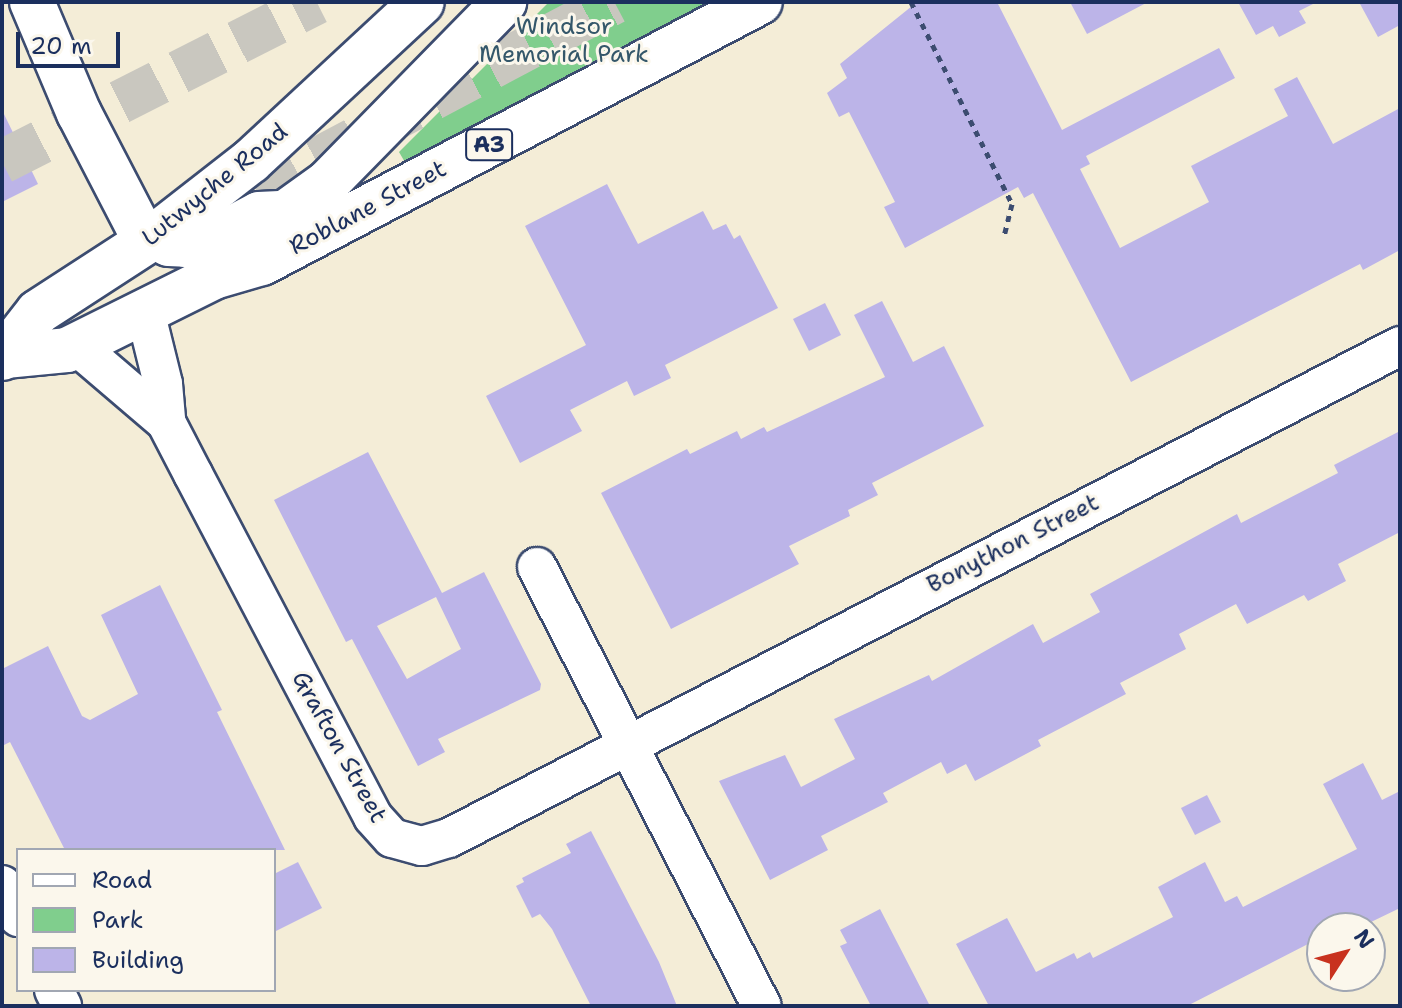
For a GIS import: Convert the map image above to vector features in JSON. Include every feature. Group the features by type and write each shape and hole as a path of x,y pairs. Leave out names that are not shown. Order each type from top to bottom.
{"main road":[{"path":"32,2 118,197 138,227 152,238 169,244 199,244 259,214 287,213"},
{"name":"Lutwyche Road","path":"4,357 38,312 152,238 251,161 422,2"},
{"name":"A3","path":"214,277 249,239 328,182 504,2"},
{"name":"Roblane Street","path":"4,357 77,346 214,277 262,263 760,2"}],"street":[{"name":"Grafton Street","path":"145,311 163,384 166,422"},
{"name":"Grafton Street","path":"77,346 166,422 373,817 392,838 422,846 449,838 627,743"},
{"name":"Bonython Street","path":"627,743 1400,346"},
{"path":"537,567 762,1006"},
{"path":"2,885 16,913"}],"path":[{"path":"911,2 1012,204 1004,235"}],"green space":[{"name":"Windsor Memorial Park","path":"549,2 722,2 406,164 399,152"}],"building":[{"path":"917,2 997,2 1062,130 1219,48 1235,78 1086,156 1090,164 1080,169 1120,248 1209,202 1191,166 1288,116 1274,89 1297,77 1333,144 1400,108 1400,250 1363,270 1360,264 1131,382 1033,193 1024,198 1018,187 905,248 884,207 895,202 849,112 839,117 827,93 847,78 840,64"},
{"path":"1070,2 1148,2 1087,34"},
{"path":"1238,2 1317,2 1299,11 1306,23 1279,37 1273,26 1256,35"},
{"path":"1359,2 1400,2 1400,25 1378,37"},
{"path":"2,110 38,184 2,202"},
{"path":"607,184 638,244 703,211 713,230 726,224 734,239 740,235 778,308 665,365 671,378 634,396 627,381 570,410 582,431 520,463 486,396 586,345 525,226"},
{"path":"882,301 913,362 944,346 984,426 872,483 878,495 848,510 850,516 789,546 799,564 671,629 601,493 687,449 690,454 737,431 741,439 764,427 767,432 885,377 854,315"},
{"path":"825,303 841,335 809,351 793,319"},
{"path":"1400,431 1400,532 1338,564 1346,581 1308,601 1304,595 1247,624 1236,604 1179,634 1186,649 1120,683 1126,694 1038,740 1041,746 975,781 966,764 947,774 941,762 883,793 888,802 821,836 828,850 770,880 719,781 785,755 801,787 855,759 834,719 929,675 932,681 1033,624 1043,643 1100,612 1090,594 1237,514 1241,523 1338,473 1334,465"},
{"path":"368,452 442,593 484,572 541,684 540,690 438,739 445,752 418,766 352,639 346,642 274,500","holes":["436,597 461,649 407,679 377,626"]},
{"path":"160,585 222,710 217,712 285,850 64,848 10,742 2,746 2,669 48,646 82,716 90,720 138,694 101,615"},
{"path":"1363,763 1382,800 1400,791 1400,908 1386,915 1386,912 1306,912 1306,945 1187,1006 989,1006 956,944 1007,918 1036,972 1074,953 1077,959 1090,952 1093,958 1173,917 1158,887 1205,862 1225,902 1237,896 1243,907 1357,849 1323,784"},
{"path":"1207,795 1221,822 1195,835 1181,808"},
{"path":"591,831 659,962 677,1006 591,1006 552,929 540,914 532,918 516,886 524,882 522,878 571,853 566,844"},
{"path":"298,862 322,908 276,931 276,873"},
{"path":"880,909 930,1006 871,1006 840,946 847,943 840,930"}],"tunnel":[{"path":"2,162 317,2"},
{"path":"199,222 614,2"}]}
